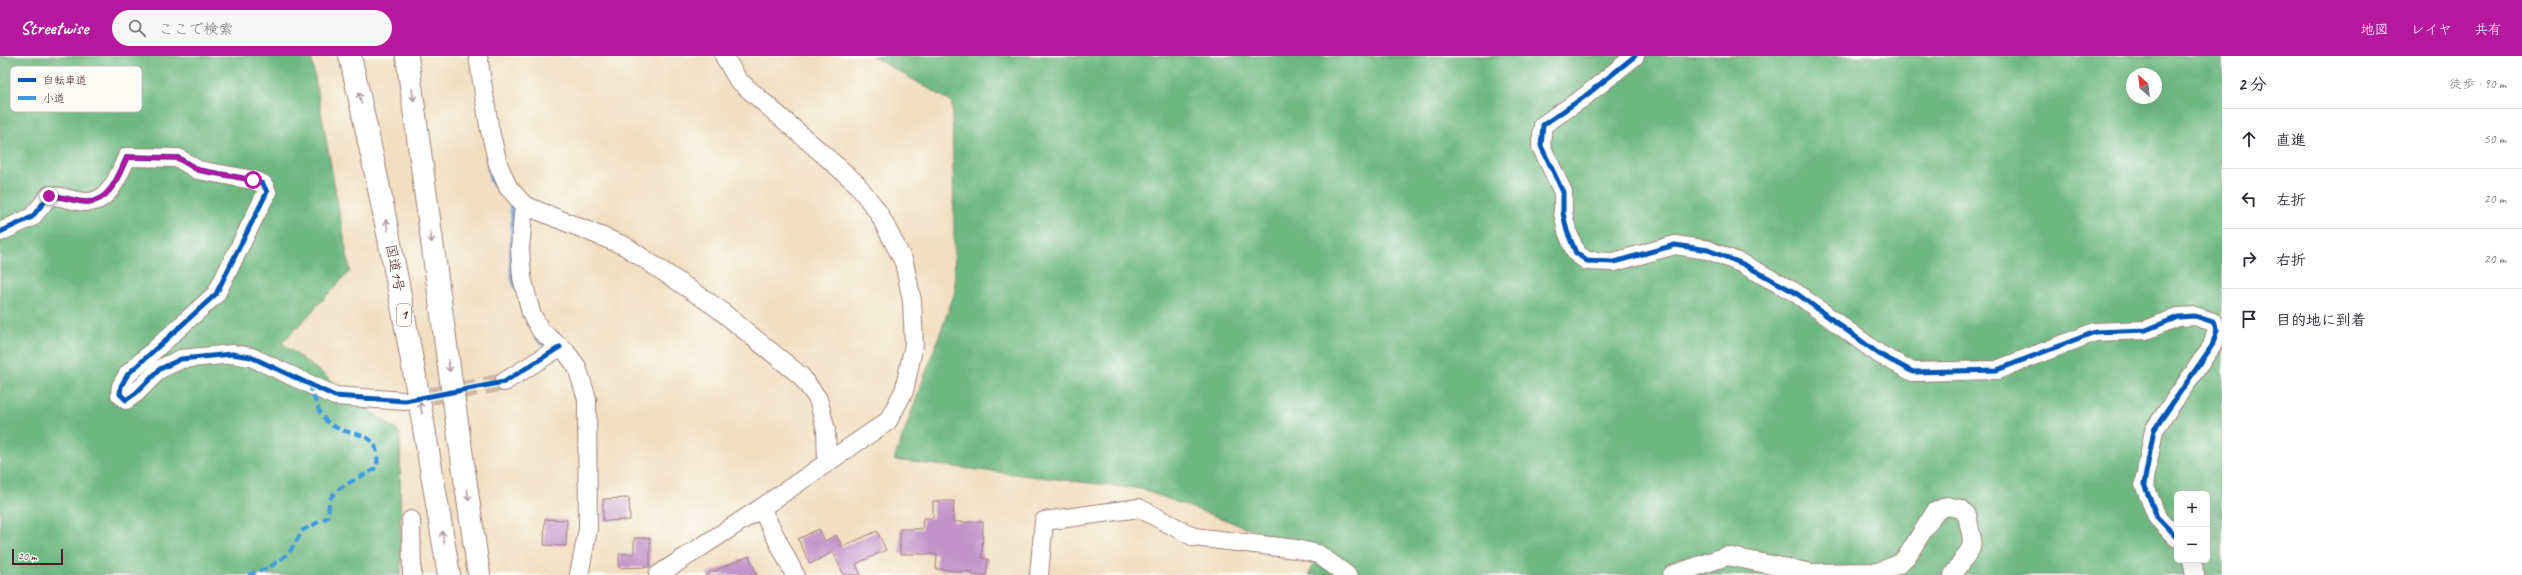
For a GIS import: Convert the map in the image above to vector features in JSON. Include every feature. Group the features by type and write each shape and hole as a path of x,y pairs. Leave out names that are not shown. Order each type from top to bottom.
{"highway":[{"name":"国道1号","path":"350,56 377,174 418,389 449,575"},
{"path":"408,56 448,360 479,575"}],"street":[{"path":"478,56 489,126 498,164 508,187 524,205 625,246 716,308 801,376 818,398 826,430 827,463"},
{"path":"658,575 761,508 888,421 904,391 914,344 912,301 904,262 878,212 856,183 738,80 724,56"},
{"path":"1635,56 1584,97 1543,125 1541,146 1563,192 1563,213 1576,253 1587,261 1614,262 1675,246 1708,250 1744,264 1796,292 1879,354 1913,372 1997,370 2095,332 2146,330 2178,317 2196,316 2214,322 2217,330 2212,346 2154,430 2144,484 2157,517 2174,535"},
{"path":"0,232 32,217 49,196 58,196 85,202 96,201 107,193 115,183 127,157 178,158 198,170 253,180 263,184 267,192 216,294 128,374 121,386 120,394 126,400 136,393 160,369 181,359 232,354 251,357 335,396 405,401"},
{"path":"524,205 520,249 522,277 531,313 541,331 560,347 577,367 587,399 588,529 579,575"},
{"path":"504,382 560,347"},
{"path":"1672,575 1728,556 1812,573 1878,572 1899,564 1907,556 1935,512 1948,506 1961,509 1967,515 1972,533 1971,548 1953,575"},
{"path":"761,508 795,575"},
{"path":"1039,575 1044,521 1139,508 1194,537 1296,549 1318,554 1347,575"},
{"path":"411,520 412,575"},
{"path":"2193,563 2195,575"}],"green space":[{"path":"0,56 311,56 350,271 282,343 400,433 401,575 0,575"},
{"path":"872,56 2222,56 2222,575 1309,575 1318,554 1141,489 894,460 955,292 952,102"}],"building":[{"path":"629,498 630,520 603,521 603,499"},
{"path":"933,501 954,501 953,522 983,522 982,558 988,559 986,575 972,575 972,572 936,569 937,554 900,554 900,529 922,529 923,518 933,518"},
{"path":"545,519 567,520 566,546 544,545"},
{"path":"819,529 825,541 836,535 842,547 877,531 886,550 856,564 861,575 844,575 833,552 810,564 798,539"},
{"path":"634,538 650,538 650,567 619,568 619,554 634,554"},
{"path":"749,556 757,575 705,575"}],"waterway":[{"path":"488,158 491,180 503,193"},
{"path":"508,199 513,216 512,266 513,279 517,289"},
{"path":"537,338 550,350"}],"tunnel":[{"path":"405,401 504,382"}],"marked path":[{"path":"248,575 270,567 289,553 303,530 328,517 329,502 339,489 377,467 375,445 364,436 339,429 330,424 320,411 310,386"}],"cycle path":[{"path":"1635,56 1584,97 1543,125 1541,146 1563,192 1563,213 1567,231 1576,253 1587,261 1614,262 1675,245 1708,250 1743,264 1796,293 1879,354 1913,372 1997,370 2095,332 2146,330 2178,317 2195,316 2213,322 2217,330 2212,346 2154,430 2144,484 2157,517 2174,535"},
{"path":"0,232 32,217 49,196 86,202 101,198 107,193 117,179 127,157 178,158 198,170 253,180 263,184 267,192 216,294 128,374 121,386 120,394 126,400 136,393 160,369 181,359 232,354 251,357 335,396 405,401 504,382 560,347"}],"route":[{"path":"49,196 58,196 85,202 96,201 107,193 115,183 127,157 152,156 178,158 198,170 253,180"}]}
